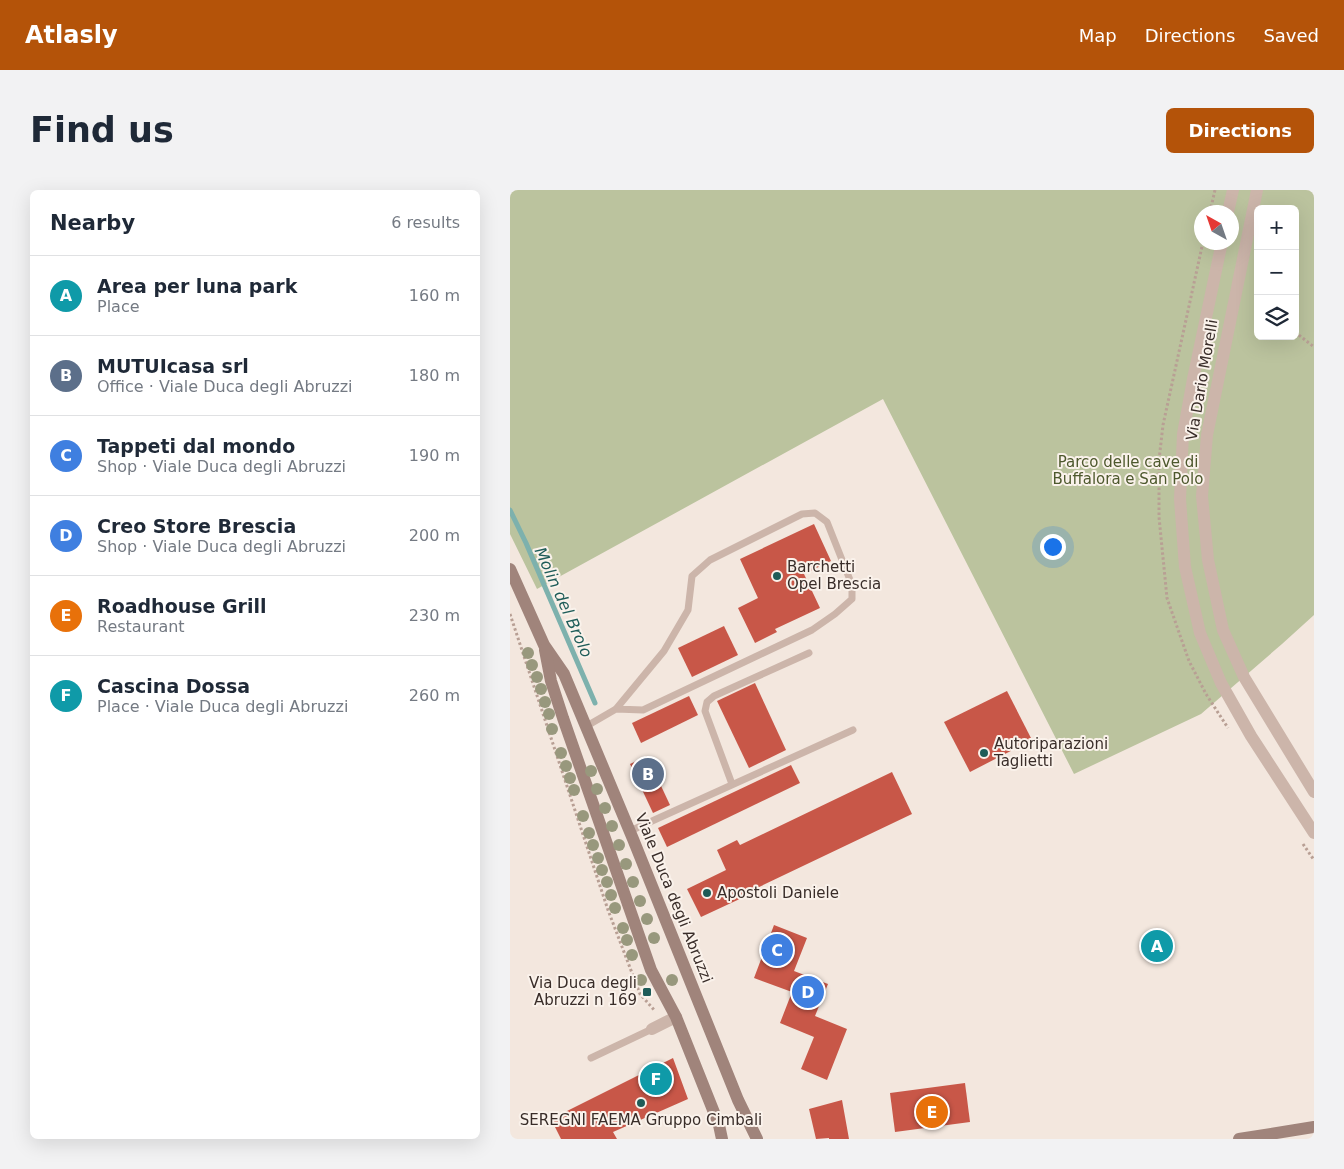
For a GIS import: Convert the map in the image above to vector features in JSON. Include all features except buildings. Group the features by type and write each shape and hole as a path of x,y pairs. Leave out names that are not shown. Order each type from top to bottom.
{"main road":[{"name":"Viale Duca degli Abruzzi","path":"510,569 544,645 564,674 630,831 738,1100 757,1139"},
{"name":"Viale Duca degli Abruzzi","path":"544,645 551,681 563,718 645,952 657,983 676,1017 719,1125 722,1139"},
{"path":"1239,1139 1314,1127"}],"street":[{"path":"1230,205 1233,190"},
{"name":"Via Dario Morelli","path":"1257,190 1226,334 1206,444 1202,496 1208,560 1223,630 1244,678 1314,792"},
{"name":"Via Dario Morelli","path":"1220,250 1184,434 1180,499 1185,567 1200,633 1221,683 1251,736 1314,834"},
{"path":"652,1029 676,1017"}],"lane":[{"path":"585,727 616,709 664,651 688,610 692,576 710,560 802,514 815,512 828,522 852,586 852,599 841,609 812,630 643,710 616,709"},
{"path":"732,784 705,711 707,702 714,696 809,653"},
{"path":"630,831 853,730"},
{"path":"591,1058 652,1029"}],"path":[{"path":"1212,205 1215,190"},
{"path":"1299,335 1314,347"}],"green space":[{"name":"Parco delle cave di Buffalora e San Polo","path":"510,190 1314,190 1314,615 1201,714 1074,774 883,399 537,589 510,534"}],"waterway":[{"name":"Molin del Brolo","path":"510,510 595,703"}],"place":[{"name":"Barchetti Opel Brescia","path":"777,576"},
{"name":"Autoriparazioni Taglietti","path":"984,753"},
{"name":"MUTUIcasa srl","path":"648,774"},
{"name":"Apostoli Daniele","path":"707,893"},
{"name":"Area per luna park","path":"1157,946"},
{"name":"Tappeti dal mondo","path":"777,950"},
{"name":"Via Duca degli Abruzzi n 169","path":"647,992"},
{"name":"Creo Store Brescia","path":"808,992"},
{"name":"Cascina Dossa","path":"656,1079"},
{"name":"SEREGNI FAEMA Gruppo Cimbali","path":"641,1103"},
{"name":"Roadhouse Grill","path":"932,1112"}]}
